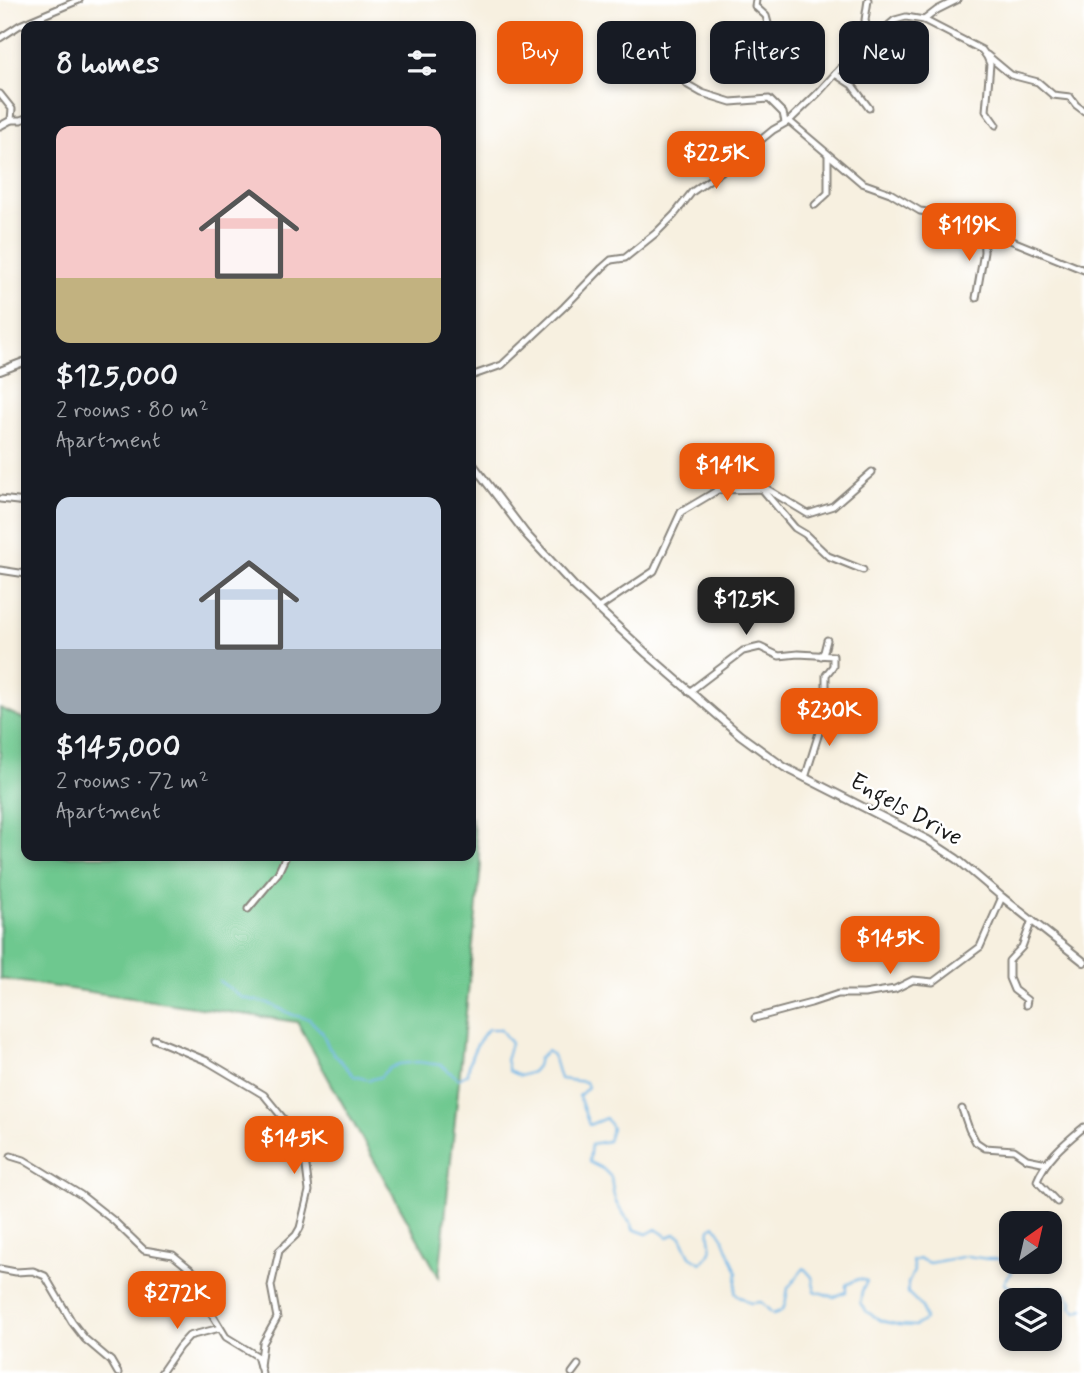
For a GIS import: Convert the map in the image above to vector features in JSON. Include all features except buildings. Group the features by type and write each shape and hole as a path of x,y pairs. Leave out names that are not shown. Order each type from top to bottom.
{"street":[{"path":"29,21 79,0"},
{"path":"756,0 755,6 766,16 767,21"},
{"path":"865,21 868,0"},
{"path":"924,20 957,0"},
{"path":"894,21 906,18 924,20 982,50 1011,75 1038,82 1052,95 1070,97 1084,111"},
{"path":"0,38 21,25"},
{"path":"982,50 990,64 986,111 996,125"},
{"path":"476,374 502,365 601,268 611,260 625,258 665,224 692,191 787,122 839,70"},
{"path":"835,74 852,85 869,108"},
{"path":"687,84 702,93 731,102 769,99 783,113 787,122 862,183 890,193 920,211 935,213 984,229 1084,270"},
{"path":"0,94 12,109 11,120"},
{"path":"0,126 11,120 21,120"},
{"path":"815,205 828,193 828,155"},
{"path":"976,298 984,253 984,229"},
{"path":"0,371 21,363"},
{"path":"597,609 654,571 681,513 718,490 767,489 808,514 834,506 872,471"},
{"name":"Engels Drive","path":"476,475 551,562 597,609 740,735 767,756 805,778 928,840 957,859 1084,962"},
{"path":"762,489 795,528 828,556 863,570"},
{"path":"0,499 21,501"},
{"path":"0,570 21,573"},
{"path":"821,656 827,640"},
{"path":"689,692 743,651 760,647 779,656 833,656 833,666 826,676 826,707 805,778"},
{"path":"248,909 278,873 284,861"},
{"path":"755,1018 838,994 864,994 895,989 913,980 933,982 980,947 1002,897"},
{"path":"1026,1005 1027,999 1014,990 1009,978 1009,961 1022,947 1032,920"},
{"path":"154,1039 207,1061 264,1095 291,1128 298,1132 303,1142 309,1191 300,1228 279,1251 271,1286 277,1318 263,1343 261,1370"},
{"path":"962,1109 976,1142 985,1148 1014,1150 1027,1159 1047,1163"},
{"path":"1057,1202 1037,1181 1062,1145 1084,1127"},
{"path":"11,1156 24,1160 81,1195 114,1221 144,1250 173,1255 200,1277 212,1314 220,1328 226,1337 257,1356 261,1370"},
{"path":"0,1269 33,1271 45,1276 72,1322 85,1339 111,1361 118,1373"},
{"path":"161,1373 189,1336 220,1328"},
{"path":"572,1373 578,1364"}],"green space":[{"path":"0,708 21,718 21,861 476,861 476,841 481,865 439,1277 297,1022 0,979"}],"waterway":[{"path":"219,981 243,998 268,1003 309,1019 322,1032 329,1048 354,1076 369,1080 380,1077 399,1064 418,1062 441,1065 459,1079 468,1074 474,1050 488,1029 500,1029 511,1043 506,1060 509,1071 520,1076 532,1072 539,1058 547,1051 553,1055 560,1079 586,1082 588,1087 579,1096 589,1125 606,1118 612,1128 608,1141 591,1144 589,1162 603,1169 611,1177 616,1203 633,1229 647,1234 656,1229 668,1237 675,1234 681,1237 690,1256 701,1263 710,1253 710,1228 715,1225 723,1237 737,1272 735,1293 750,1303 761,1302 773,1314 781,1311 788,1288 804,1268 812,1277 815,1291 834,1297 846,1292 846,1285 858,1279 867,1281 860,1303 867,1312 882,1321 915,1326 925,1320 922,1307 908,1293 908,1283 914,1271 912,1261 920,1259 929,1263 967,1256 1000,1259 1012,1273 1004,1284 1021,1289 1056,1289 1072,1301 1071,1307 1077,1312 1084,1309"}]}
